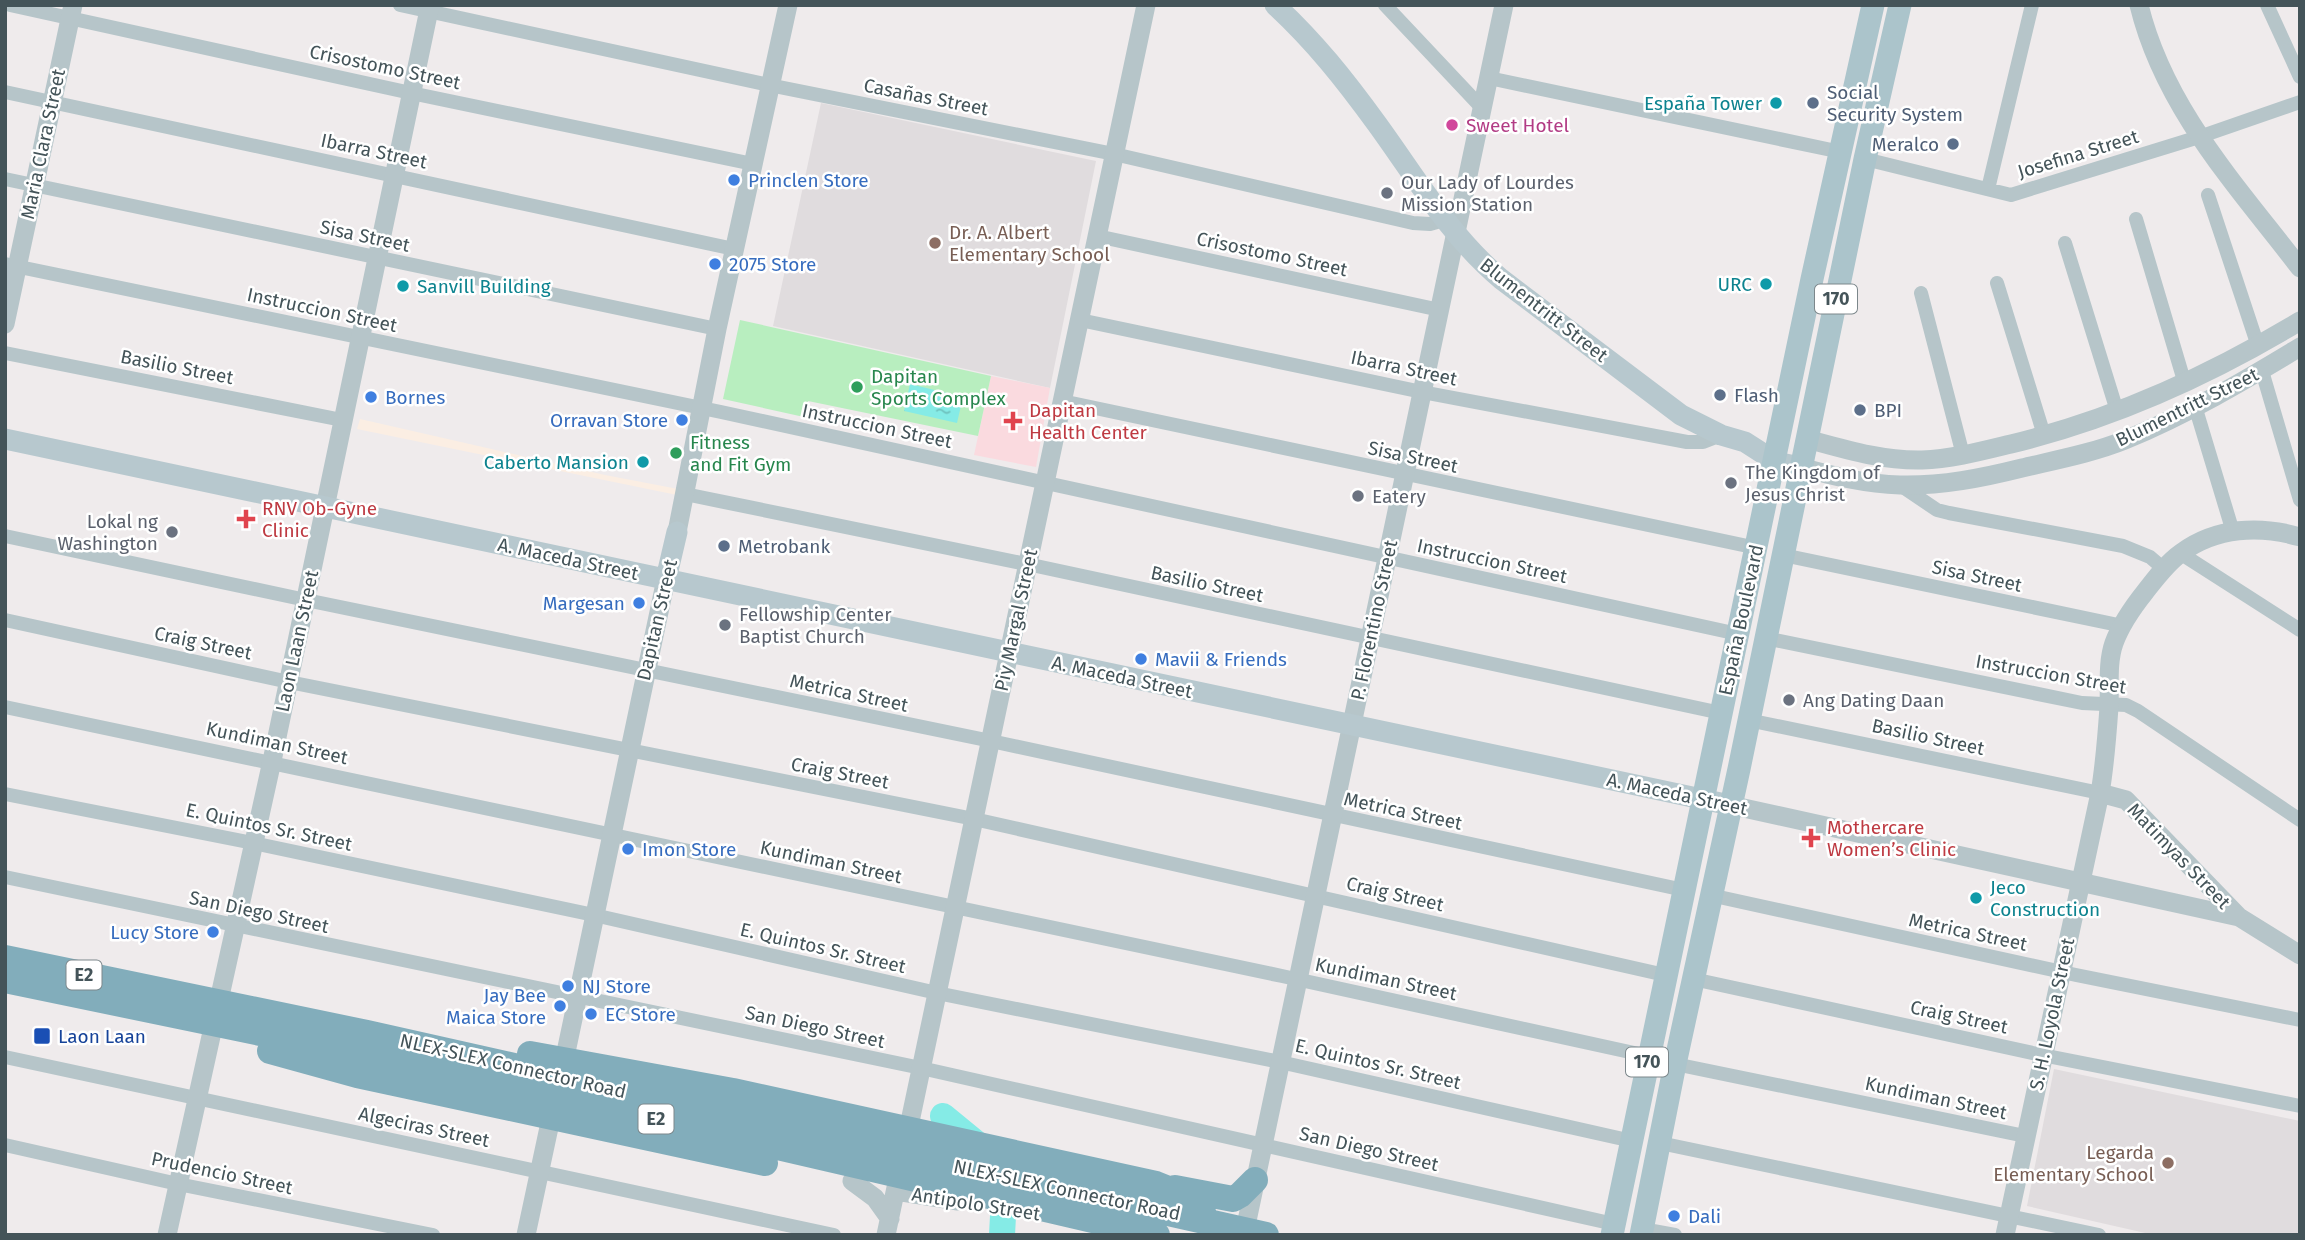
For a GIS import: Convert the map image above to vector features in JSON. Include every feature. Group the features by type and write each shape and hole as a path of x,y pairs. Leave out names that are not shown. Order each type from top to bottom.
{"highway":[{"name":"NLEX-SLEX Connector Road","path":"5,958 444,1052 1254,1234"},
{"name":"NLEX-SLEX Connector Road","path":"5,980 502,1083 1157,1235"},
{"path":"153,1012 289,1057 357,1075 896,1191"},
{"path":"444,1052 538,1054 733,1091 1233,1199 1255,1180"},
{"path":"1156,1184 1212,1220 1254,1234"}],"main road":[{"name":"Blumentritt Street","path":"1275,5 1324,53 1474,257 1681,415 1721,435 1745,442 1776,462 1800,467"},
{"name":"España Boulevard","path":"1613,1229 1873,5"},
{"name":"España Boulevard","path":"1642,1232 1710,895 1900,5"},
{"name":"Blumentritt Street","path":"1745,442 1781,433 1807,439"},
{"name":"A. Maceda Street","path":"5,439 1730,805"},
{"name":"Dapitan Street","path":"666,579 677,532"}],"street":[{"name":"Crisostomo Street","path":"10,5 71,11 411,93 752,164"},
{"name":"Casañas Street","path":"400,5 429,9 769,85 1114,154 1413,223 1450,227"},
{"name":"Dapitan Street","path":"677,532 717,329 788,5"},
{"name":"Piy Margal Street","path":"888,1227 1146,5"},
{"path":"1385,5 1482,108"},
{"name":"P. Florentino Street","path":"1254,1234 1255,1180 1440,310 1450,227 1482,108 1504,5"},
{"path":"1988,189 2032,5"},
{"path":"2139,5 2161,69 2199,137 2300,268"},
{"path":"2267,5 2300,77"},
{"name":"Laon Laan Street","path":"167,1235 289,682 429,9"},
{"name":"Maria Clara Street","path":"5,324 11,265 35,185 71,11"},
{"path":"1489,78 1841,152"},
{"name":"Ibarra Street","path":"5,92 734,249"},
{"name":"Josefina Street","path":"1865,159 2011,195 2199,137 2300,102"},
{"name":"Sisa Street","path":"5,179 717,329"},
{"path":"2208,195 2259,346"},
{"path":"2136,219 2185,384"},
{"name":"Crisostomo Street","path":"1097,236 1440,310"},
{"path":"2065,243 2117,411"},
{"name":"Instruccion Street","path":"11,265 701,408 1738,634"},
{"path":"1997,283 2044,435"},
{"path":"1921,293 1963,455"},
{"name":"Ibarra Street","path":"1080,320 1422,392 1687,443 1703,442 1721,435"},
{"name":"Blumentritt Street","path":"1807,439 1855,453 1904,459 1923,460 1963,455 2044,435 2117,411 2185,384 2259,346 2300,321"},
{"name":"Blumentritt Street","path":"1800,467 1846,479 1900,485 1955,483 2056,460 2124,441 2195,407 2300,347"},
{"name":"Basilio Street","path":"5,353 342,420"},
{"path":"2262,371 2300,500"},
{"name":"Sisa Street","path":"1062,401 1757,548"},
{"path":"2195,407 2233,532"},
{"path":"1900,485 1937,510 2123,546 2150,556 2164,569"},
{"name":"Basilio Street","path":"685,494 1028,564 1721,713"},
{"path":"2099,793 2104,765 2110,663 2114,643 2133,608 2164,569 2180,553 2197,543 2233,532 2258,529 2277,530 2300,537"},
{"name":"Metrica Street","path":"5,536 990,741 1684,890"},
{"path":"2180,553 2300,630"},
{"name":"Sisa Street","path":"1783,555 2123,626"},
{"name":"Dapitan Street","path":"527,1235 666,579"},
{"name":"Craig Street","path":"5,620 289,682 974,819 1665,975"},
{"name":"Instruccion Street","path":"1765,638 2082,703 2126,705 2138,710 2300,820"},
{"name":"Kundiman Street","path":"5,707 272,761 611,836 1298,979 1648,1056"},
{"name":"Basilio Street","path":"1748,720 2099,793"},
{"name":"S. H. Loyola Street","path":"2007,1225 2099,793"},
{"name":"Matimyas Street","path":"2099,793 2126,800 2239,917 2300,955"},
{"name":"E. Quintos Sr. Street","path":"5,794 594,915 937,993 1280,1062 1632,1141"},
{"name":"A. Maceda Street","path":"1730,805 2239,917"},
{"name":"San Diego Street","path":"5,877 921,1068 1263,1144 1613,1229"},
{"name":"Metrica Street","path":"1710,895 2061,972 2300,1020"},
{"name":"Craig Street","path":"1693,979 2042,1055 2300,1106"},
{"name":"Algeciras Street","path":"5,1057 834,1235"},
{"name":"Kundiman Street","path":"1675,1064 2025,1136"},
{"path":"1660,1143 2007,1225 2099,1235"},
{"name":"Prudencio Street","path":"5,1145 178,1184 433,1235"},
{"path":"852,1181 874,1198 888,1227"},
{"name":"Antipolo Street","path":"896,1191 1023,1210 1138,1235"},
{"path":"1642,1232 1675,1235"}],"shaded area":[{"name":"Dr. A. Albert Elementary School","path":"821,103 1096,161 1050,388 773,326"},
{"name":"Dapitan Health Center","path":"991,376 1050,388 1036,467 974,455"},
{"path":"360,419 678,489 677,495 357,429"},
{"name":"Legarda Elementary School","path":"2054,1069 2300,1121 2300,1235 2154,1235 2027,1206"}],"green space":[{"name":"Dapitan Sports Complex","path":"740,320 991,376 978,436 808,401 804,417 723,399"}],"water":[{"path":"910,384 963,397 957,423 904,411"}],"waterway":[{"path":"943,1116 982,1148"},
{"path":"1002,1235 1005,1178"}],"place":[{"name":"España Tower","path":"1776,103"},
{"name":"Social Security System","path":"1813,103"},
{"name":"Sweet Hotel","path":"1452,125"},
{"name":"Meralco","path":"1953,144"},
{"name":"Princlen Store","path":"734,180"},
{"name":"Our Lady of Lourdes Mission Station","path":"1387,193"},
{"name":"Dr. A. Albert Elementary School","path":"935,243"},
{"name":"2075 Store","path":"715,264"},
{"name":"URC","path":"1766,284"},
{"name":"Sanvill Building","path":"403,286"},
{"name":"Dapitan Sports Complex","path":"857,387"},
{"name":"Flash","path":"1720,395"},
{"name":"Bornes","path":"371,397"},
{"name":"BPI","path":"1860,410"},
{"name":"Orravan Store","path":"682,420"},
{"name":"Dapitan Health Center","path":"1013,421"},
{"name":"Fitness and Fit Gym","path":"676,453"},
{"name":"Caberto Mansion","path":"643,462"},
{"name":"The Kingdom of Jesus Christ","path":"1731,483"},
{"name":"Eatery","path":"1358,496"},
{"name":"RNV Ob-Gyne Clinic","path":"246,519"},
{"name":"Lokal ng Washington","path":"172,532"},
{"name":"Metrobank","path":"724,546"},
{"name":"Margesan","path":"639,603"},
{"name":"Fellowship Center Baptist Church","path":"725,625"},
{"name":"Mavii & Friends","path":"1141,659"},
{"name":"Ang Dating Daan","path":"1789,700"},
{"name":"Mothercare Women’s Clinic","path":"1811,838"},
{"name":"Imon Store","path":"628,849"},
{"name":"Jeco Construction","path":"1976,898"},
{"name":"Lucy Store","path":"213,932"},
{"name":"NJ Store","path":"568,986"},
{"name":"Jay Bee Maica Store","path":"560,1006"},
{"name":"EC Store","path":"591,1014"},
{"name":"Laon Laan","path":"42,1036"},
{"name":"Legarda Elementary School","path":"2168,1163"},
{"name":"Dali","path":"1674,1216"}]}
